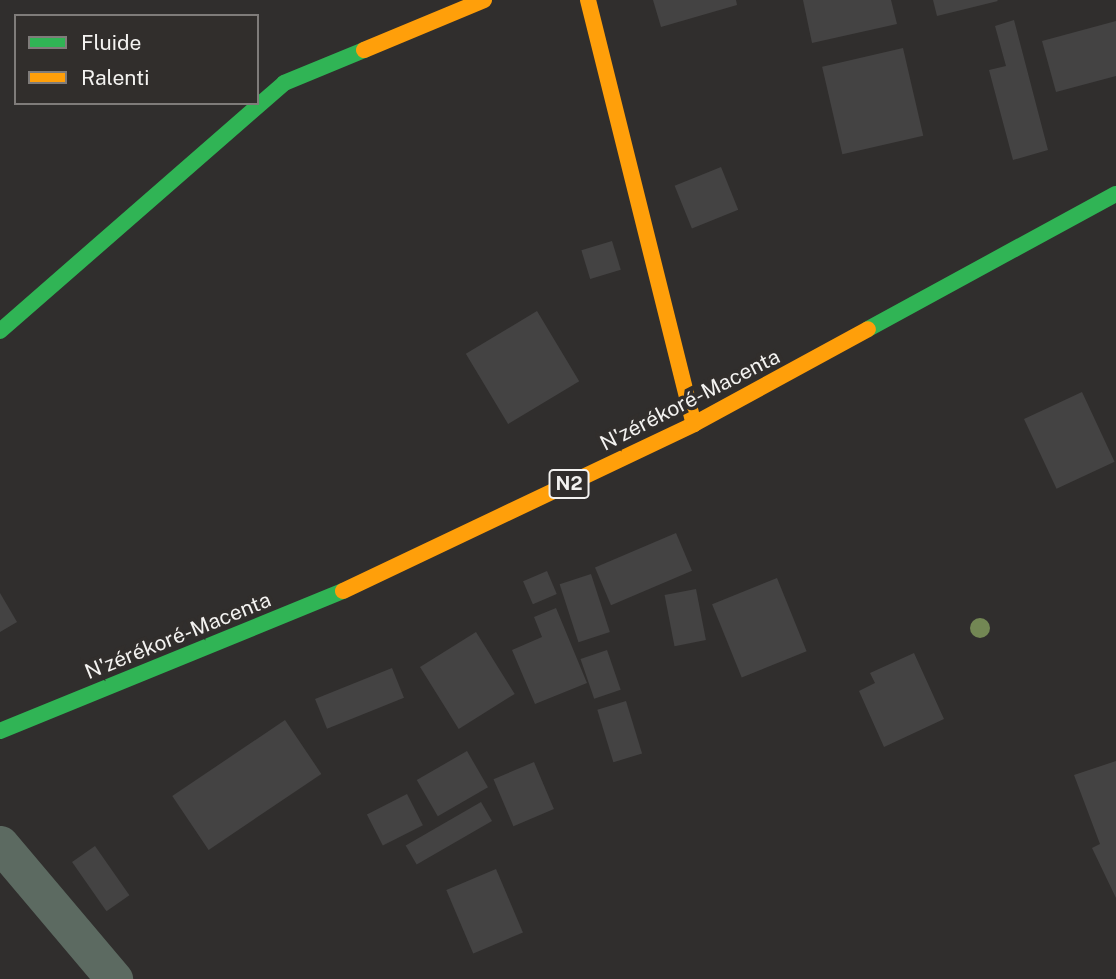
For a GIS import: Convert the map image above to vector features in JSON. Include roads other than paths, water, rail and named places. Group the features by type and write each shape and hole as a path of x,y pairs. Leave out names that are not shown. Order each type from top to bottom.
{"main road":[{"path":"259,105 284,83 484,0"},
{"path":"588,0 694,424"},
{"path":"0,331 259,105"},
{"name":"N'zérékoré-Macenta","path":"0,731 366,582 694,424 1116,194"}],"street":[{"path":"0,844 114,979"}]}
